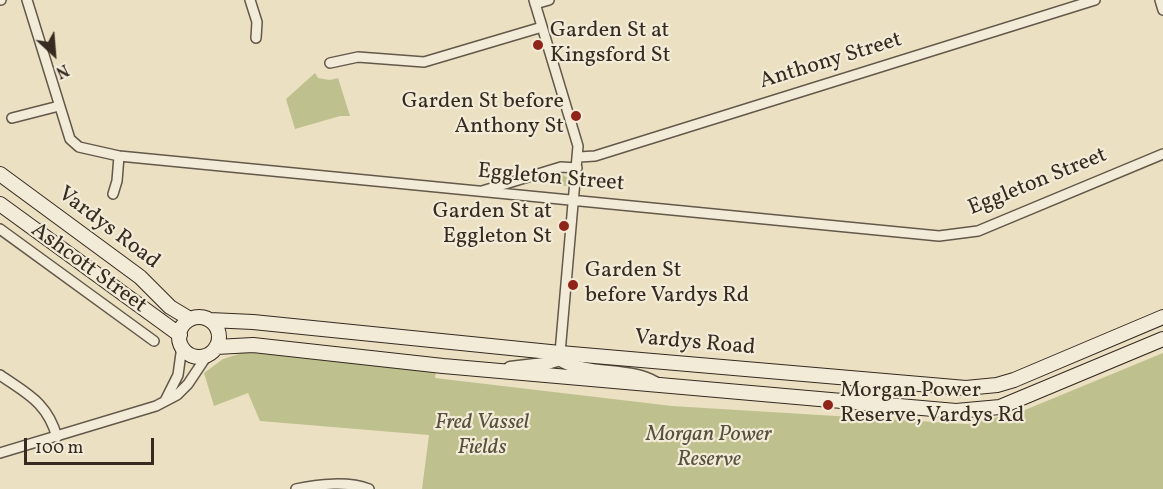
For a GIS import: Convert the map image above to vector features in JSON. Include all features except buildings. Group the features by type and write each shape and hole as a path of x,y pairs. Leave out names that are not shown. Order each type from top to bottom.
{"main road":[{"name":"Vardys Road","path":"0,174 140,277 170,307 190,319"},
{"name":"Vardys Road","path":"0,204 181,340"},
{"path":"202,317 210,320 218,329 219,341 212,351 202,356 190,354 181,340 183,326 190,319 202,317"},
{"name":"Vardys Road","path":"210,320 253,322 966,388 997,385 1014,380 1163,317"},
{"name":"Vardys Road","path":"212,351 253,345 487,370 972,411 1000,407 1163,339"}],"street":[{"name":"Eggleton Street","path":"27,0 68,135 73,143 84,149 119,156 939,236 978,231 1163,154"},
{"path":"250,0 257,22 256,38"},
{"path":"549,0 534,2 576,135 579,157 561,360 571,365 603,372 640,376 658,385"},
{"name":"Anthony Street","path":"579,157 607,153 1095,0"},
{"path":"1160,0 1163,10"},
{"path":"330,63 358,57 424,62 542,27"},
{"path":"12,118 59,106"},
{"path":"113,194 117,181 119,156"},
{"path":"477,192 561,167 577,168"},
{"name":"Ashcott Street","path":"0,229 154,341"},
{"path":"165,401 178,375 181,340"},
{"path":"0,453 141,412 165,401 177,395 188,384 212,351"},
{"path":"487,370 548,364 556,361 560,352"},
{"path":"0,375 44,408 53,422 57,436"},
{"path":"296,489 309,486 358,485 369,489"}],"green space":[{"path":"315,73 318,78 330,80 338,78 350,116 340,116 295,129 286,99"},
{"path":"562,174 570,180 569,185 533,182"},
{"path":"245,352 436,372 435,378 672,406 967,424 1020,412 1163,353 1163,489 422,489 429,435 260,421 248,393 214,406 204,373 223,359"}],"place":[{"name":"Garden St at Kingsford St","path":"538,45"},
{"name":"Garden St before Anthony St","path":"576,116"},
{"name":"Garden St at Eggleton St","path":"564,226"},
{"name":"Garden St before Vardys Rd","path":"573,285"},
{"name":"Morgan Power Reserve, Vardys Rd","path":"828,405"}],"park label":[{"name":"Fred Vassel Fields","path":"482,437"},
{"name":"Morgan Power Reserve","path":"709,449"}]}
